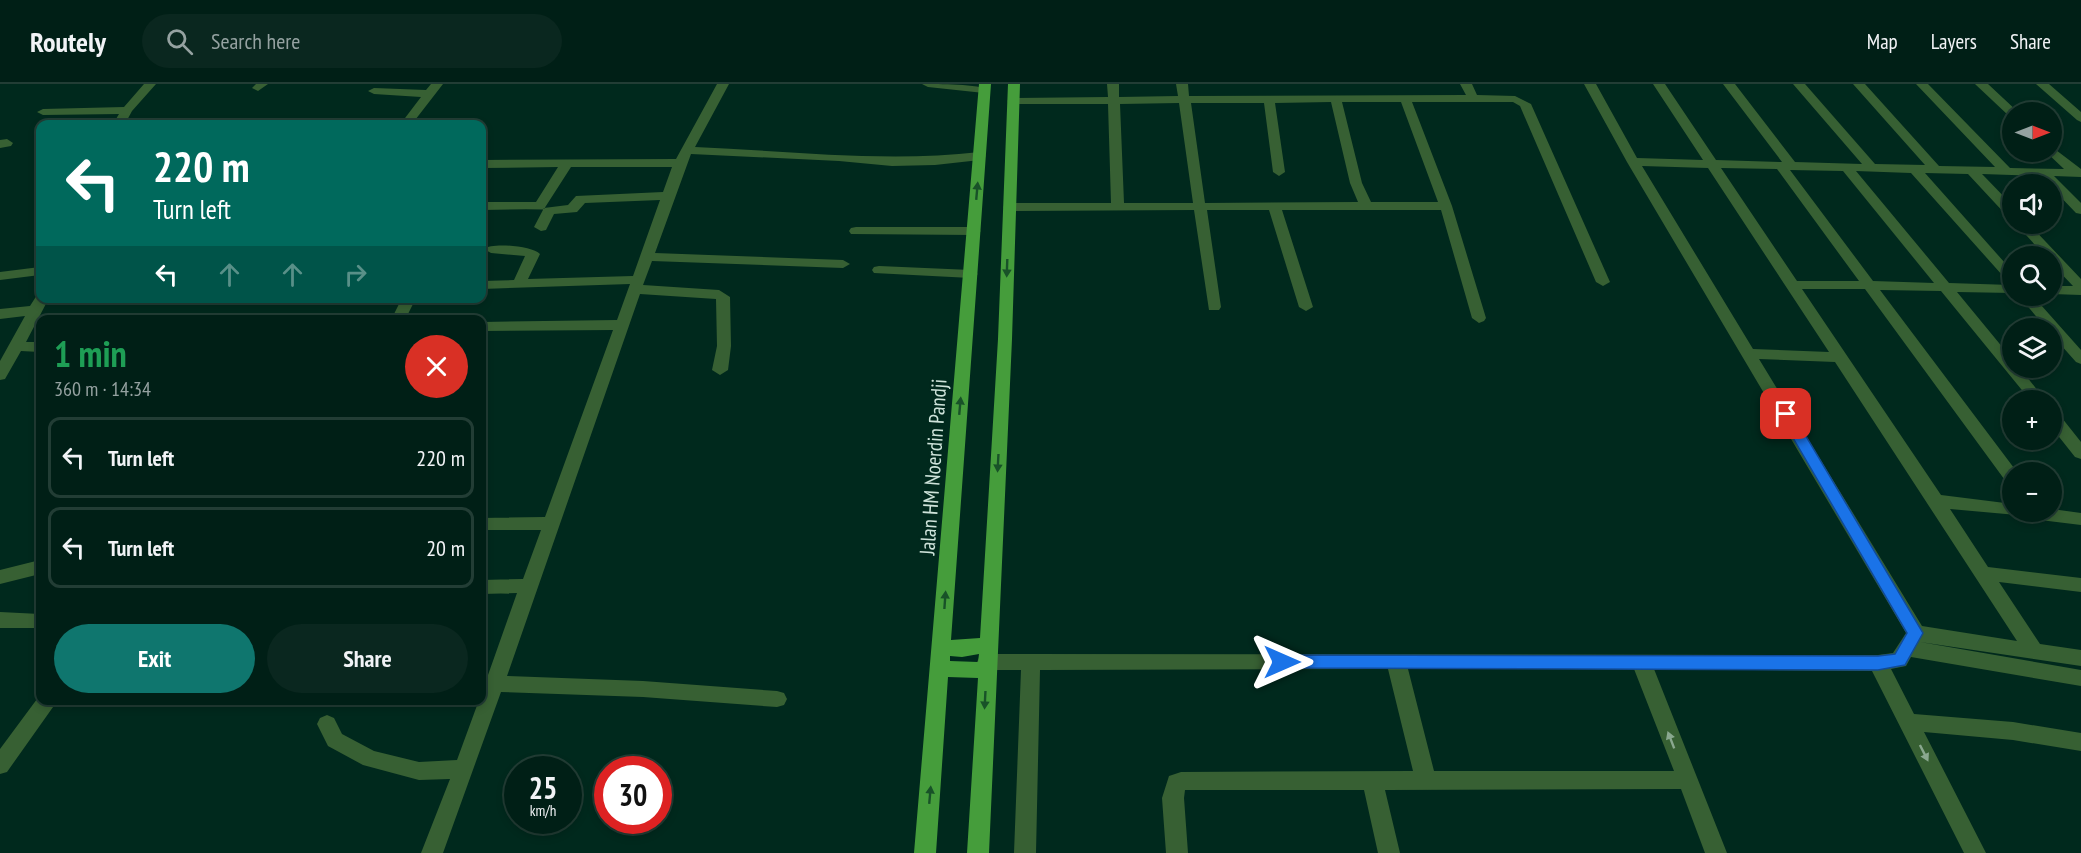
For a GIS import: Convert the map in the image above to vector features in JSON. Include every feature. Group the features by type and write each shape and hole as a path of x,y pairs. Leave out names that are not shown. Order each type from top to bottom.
{"main road":[{"path":"978,853 1005,339 1014,84"},
{"name":"Jalan HM Noerdin Pandji","path":"925,853 985,87"},
{"path":"942,646 962,649 987,660"},
{"path":"939,672 966,668 987,660"}],"street":[{"path":"121,120 150,84"},
{"path":"432,853 495,684 550,523 683,156 723,84"},
{"path":"928,84 985,87"},
{"path":"1113,84 1118,206"},
{"path":"1182,84 1214,307"},
{"path":"1288,84 1293,101"},
{"path":"1466,84 1473,98"},
{"path":"1590,84 1634,162 1750,354 1911,640 2081,678"},
{"path":"1659,84 2034,650"},
{"path":"1730,84 1869,285 2002,464"},
{"path":"1799,84 1872,168"},
{"path":"1859,84 1936,170"},
{"path":"1922,84 2007,172"},
{"path":"1981,84 2002,104"},
{"path":"2042,84 2081,118"},
{"path":"374,91 434,89"},
{"path":"410,120 434,89"},
{"path":"1013,102 1184,99 1293,101 1515,99 1525,105 1603,282"},
{"path":"1269,100 1279,172"},
{"path":"1406,100 1446,206 1479,318"},
{"path":"1336,101 1356,183 1365,204"},
{"path":"44,111 127,110"},
{"path":"486,164 567,163 683,156 839,157 892,162 935,161 980,156"},
{"path":"2062,159 2079,173"},
{"path":"1634,162 2079,173"},
{"path":"486,206 539,206 567,163"},
{"path":"1847,168 2030,390"},
{"path":"1916,169 2002,268"},
{"path":"1972,171 2002,202"},
{"path":"2043,172 2081,210"},
{"path":"541,227 549,211 572,209 581,199 668,196"},
{"path":"1009,207 1365,204 1446,206"},
{"path":"1274,205 1306,307"},
{"path":"856,231 974,231"},
{"path":"2031,234 2081,289"},
{"path":"491,249 533,254 519,284"},
{"path":"646,257 843,264"},
{"path":"879,270 971,274"},
{"path":"0,276 36,272"},
{"path":"486,285 636,284 719,294 723,297 724,346 720,370"},
{"path":"1793,285 2002,289"},
{"path":"2062,290 2081,289"},
{"path":"0,314 39,304"},
{"path":"0,374 39,304"},
{"path":"2035,306 2081,359"},
{"path":"486,326 622,325"},
{"path":"14,346 36,347"},
{"path":"1750,354 1841,357"},
{"path":"2062,429 2081,453"},
{"path":"1936,501 2002,509"},
{"path":"2062,516 2081,519"},
{"path":"486,524 550,523"},
{"path":"0,577 36,568"},
{"path":"1984,573 2081,585"},
{"path":"486,587 529,586"},
{"path":"2,624 36,621"},
{"path":"1911,640 2034,650 2081,658"},
{"path":"987,660 1031,662 1878,663 1899,660 1911,640"},
{"path":"1396,661 1426,780"},
{"path":"1641,661 1716,853"},
{"path":"1025,853 1031,662"},
{"path":"1878,663 1975,853"},
{"path":"495,684 643,689 777,699"},
{"path":"0,765 44,705"},
{"path":"1908,722 2013,731 2081,742"},
{"path":"327,724 335,740 370,759 419,771 464,769"},
{"path":"1372,780 1389,853"},
{"path":"1177,853 1173,798 1176,783 1181,781 1687,780"}],"route":[{"path":"1282,662 1878,663 1899,660 1916,633 1786,414"}]}
